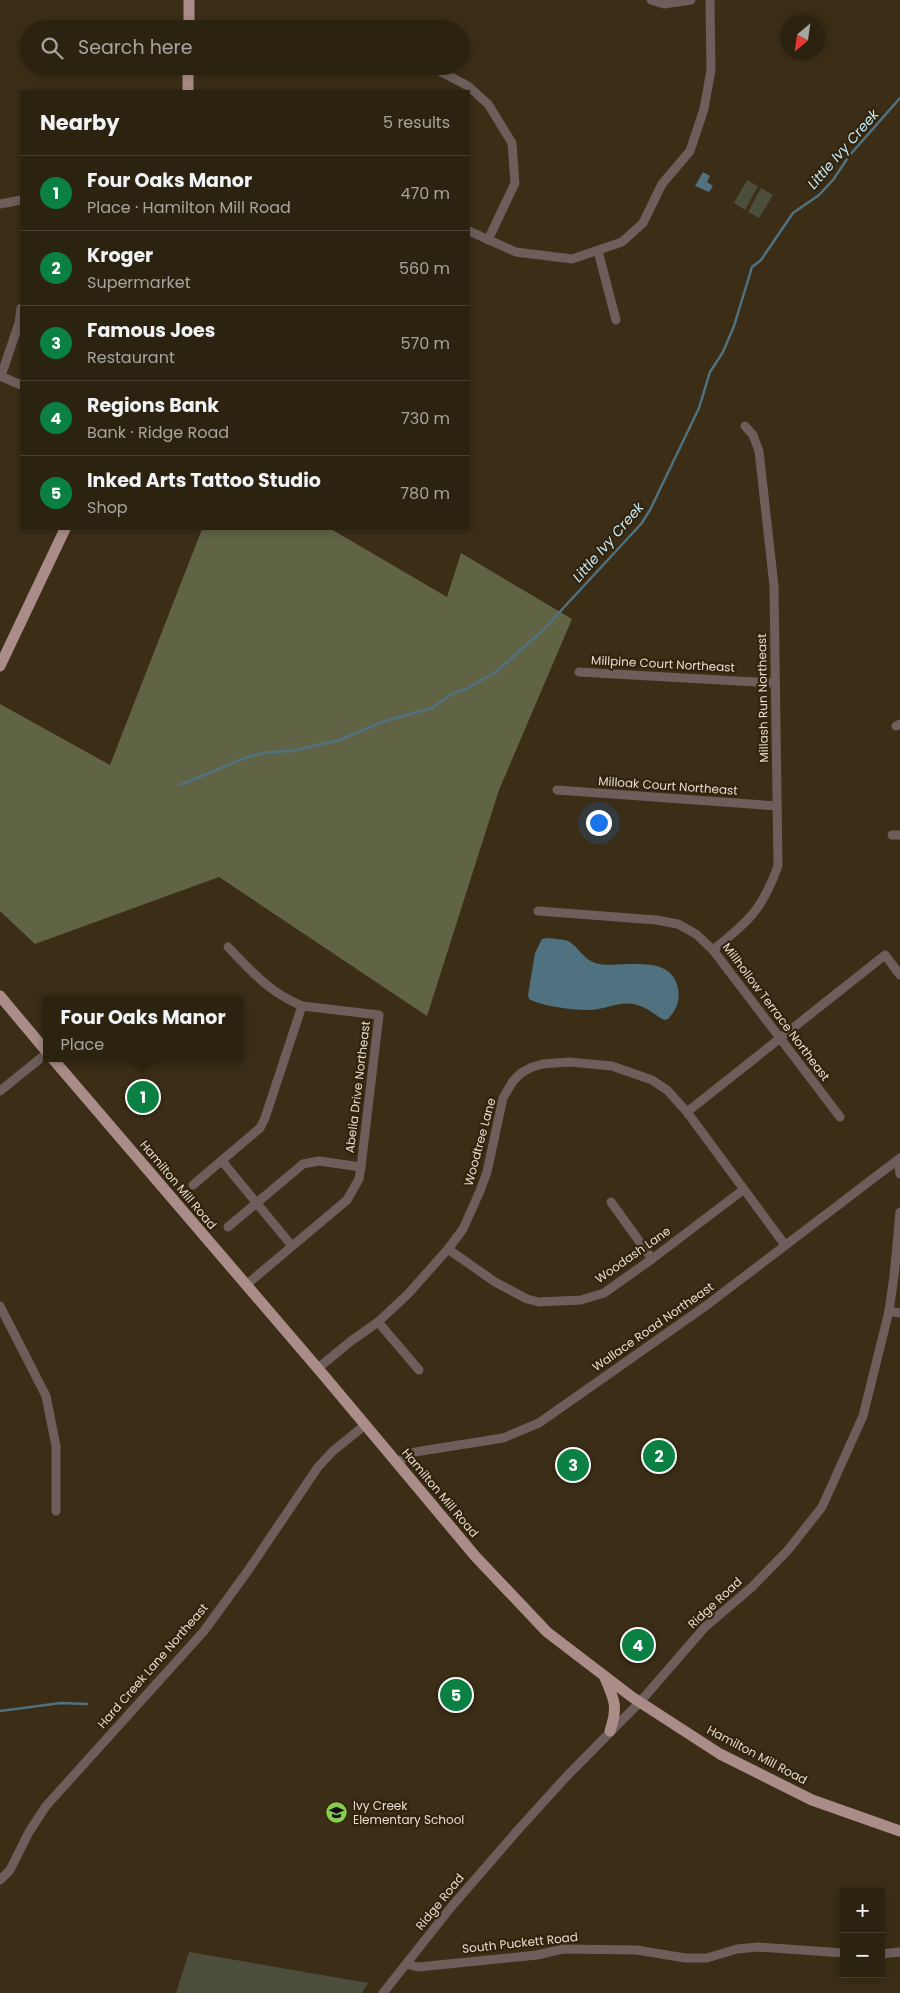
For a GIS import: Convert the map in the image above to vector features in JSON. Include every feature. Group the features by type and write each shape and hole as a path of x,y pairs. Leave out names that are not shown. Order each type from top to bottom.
{"main road":[{"path":"189,0 189,20"},
{"path":"188,75 188,90"},
{"path":"0,666 65,530"},
{"path":"0,996 43,1048"},
{"name":"Hamilton Mill Road","path":"55,1062 365,1424 475,1556 535,1621 563,1646 604,1677 720,1754 812,1800 900,1830"},
{"path":"604,1677 616,1704 615,1717 610,1731"}],"street":[{"path":"651,0 664,4 691,0"},
{"path":"470,231 516,252 572,259 622,242 643,223 662,184 690,151 704,109 711,70 710,0"},
{"path":"447,75 468,86 488,104 512,143 515,183 488,240"},
{"path":"0,204 20,201"},
{"path":"598,251 616,320"},
{"path":"20,316 0,376 20,385"},
{"name":"Millash Run Northeast","path":"713,950 744,926 758,909 770,890 778,866 774,586 759,451 753,435 745,426"},
{"name":"Millpine Court Northeast","path":"579,672 775,683"},
{"name":"Milloak Court Northeast","path":"557,790 777,806"},
{"name":"Millhollow Terrace Northeast","path":"538,911 656,920 678,924 696,934 713,950 840,1117"},
{"name":"Abelia Drive Northeast","path":"228,947 268,988 302,1006 379,1016 359,1179 347,1200 246,1286"},
{"path":"687,1112 885,956 900,975"},
{"path":"193,1184 260,1128 302,1006"},
{"path":"0,1091 43,1056"},
{"name":"Woodtree Lane","path":"317,1369 378,1322 408,1294 463,1229 480,1191 489,1162 503,1098 513,1081 521,1073 543,1064 569,1062 612,1066 652,1080 667,1090 687,1112 785,1245"},
{"path":"899,1159 900,1174"},
{"name":"Wallace Road Northeast","path":"397,1462 414,1452 503,1438 539,1423 707,1305 899,1159"},
{"path":"222,1161 292,1246"},
{"path":"228,1227 304,1164 311,1162 361,1167"},
{"name":"Woodash Lane","path":"448,1249 514,1293 527,1299 539,1302 581,1300 604,1293 743,1190"},
{"path":"611,1202 652,1259"},
{"name":"Ridge Road","path":"383,1993 506,1842 610,1731 640,1702 705,1627 752,1586 788,1550 822,1507 862,1416 889,1311 900,1212"},
{"path":"0,1306 46,1396 56,1446 56,1511"},
{"path":"889,1311 900,1313"},
{"path":"378,1322 419,1370"},
{"name":"Hard Creek Lane Northeast","path":"0,1880 10,1870 28,1832 46,1806 204,1631 247,1572 318,1466 365,1424"},
{"name":"South Puckett Road","path":"406,1964 418,1967 537,1954 563,1949 637,1950 685,1958 707,1958 737,1949 758,1947 840,1953"},
{"path":"885,1954 900,1952"}],"green space":[{"path":"747,180 758,186 745,210 734,203"},
{"path":"761,188 773,195 759,218 748,212"},
{"path":"202,530 333,530 447,597 461,553 572,619 499,790 427,1016 219,877 35,944 0,911 0,704 110,765"},
{"path":"189,1952 368,1983 362,1993 176,1993"}],"water":[{"path":"703,172 710,176 707,182 713,186 709,192 695,186"},
{"path":"542,939 568,941 587,959 595,963 605,965 642,964 665,969 673,977 678,988 679,997 674,1012 668,1019 664,1020 646,1008 633,1004 583,1010 556,1007 529,999 528,995 535,953"}],"waterway":[{"name":"Little Ivy Creek","path":"180,785 250,756 268,752 292,751 339,740 385,721 432,708 453,693 466,689 496,672 543,630 641,524 650,510 699,408 710,372 723,352 734,326 752,267 761,260 793,213 819,195 833,180 849,156 900,98"},
{"path":"0,1711 61,1703 87,1704"}],"place":[{"name":"Four Oaks Manor","path":"143,1097"},
{"name":"Kroger","path":"659,1456"},
{"name":"Famous Joes","path":"573,1465"},
{"name":"Regions Bank","path":"638,1645"},
{"name":"Inked Arts Tattoo Studio","path":"456,1695"},
{"name":"Ivy Creek Elementary School","path":"337,1813"}]}
